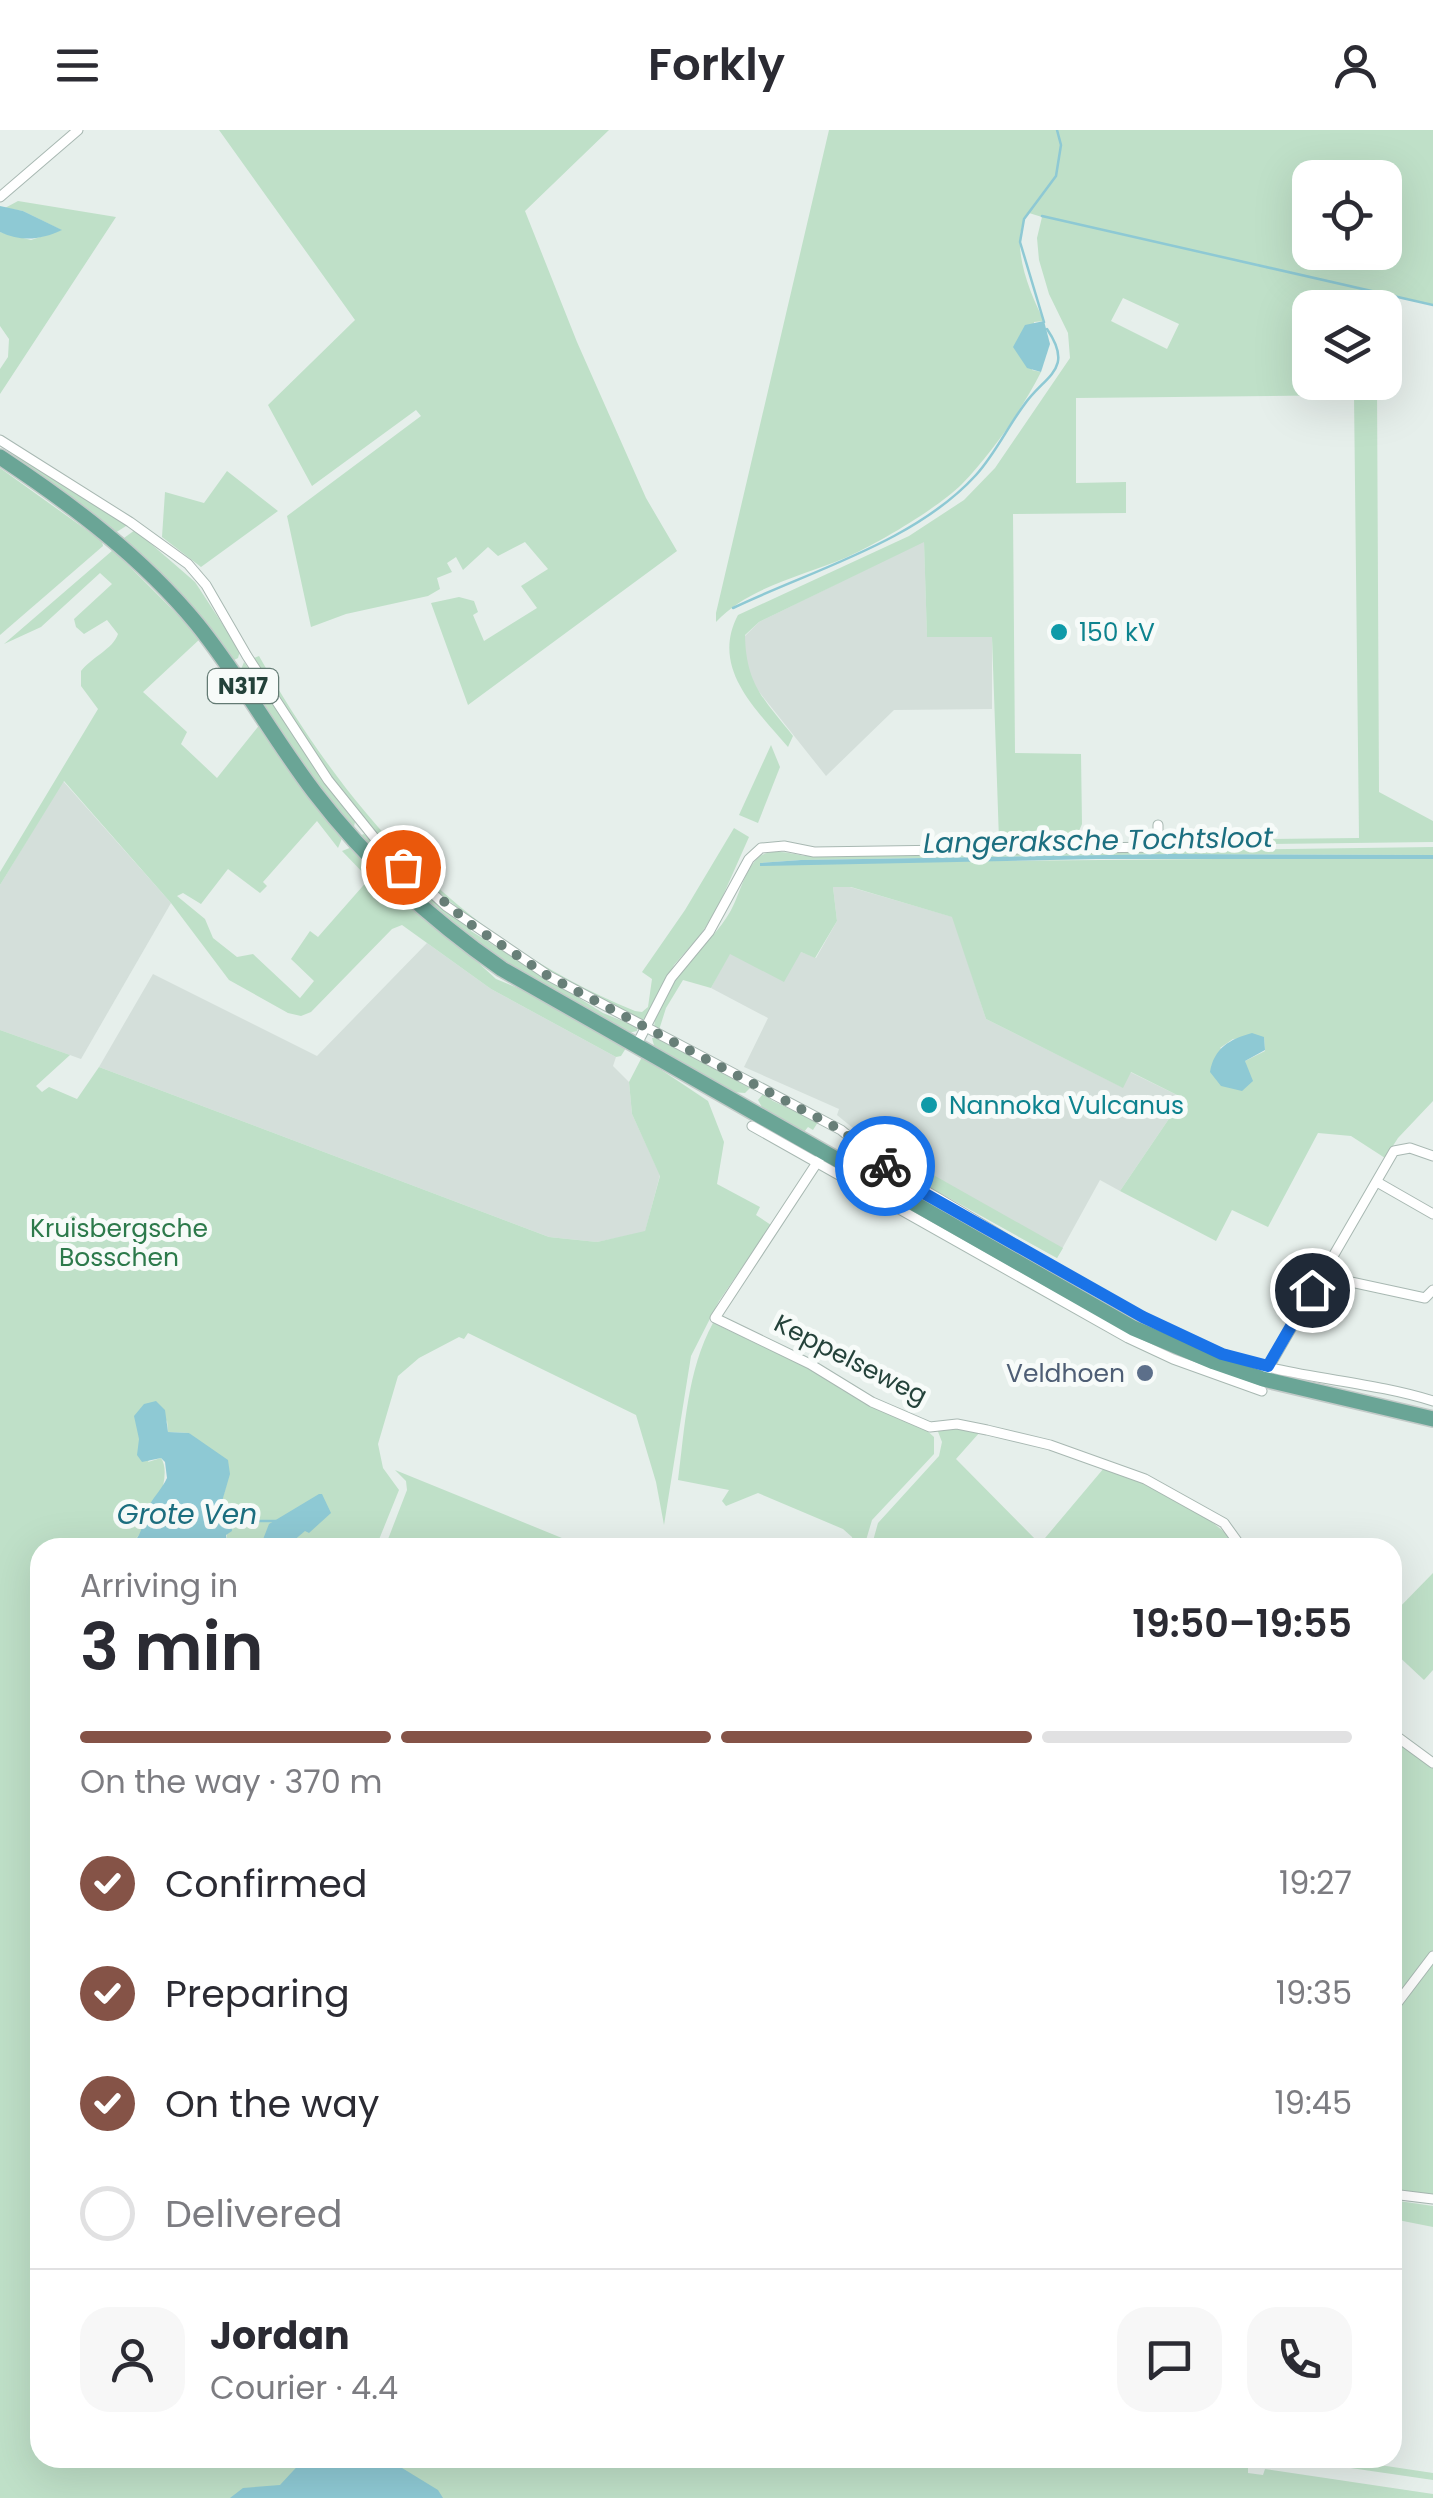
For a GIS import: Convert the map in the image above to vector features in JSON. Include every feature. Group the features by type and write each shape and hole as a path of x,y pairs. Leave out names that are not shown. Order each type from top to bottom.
{"main road":[{"name":"N317","path":"0,456 114,541 153,576 231,668 312,790 357,831 379,868 461,941 502,970 747,1108 821,1157 1164,1348 1264,1379 1394,1400 1433,1420"}],"street":[{"path":"0,197 78,130"},
{"path":"0,440 130,522 188,564 206,584 357,831 489,937 548,976 841,1130 906,1183 1143,1317 1222,1354 1264,1379 1394,1151 1410,1148 1433,1156"},
{"path":"114,541 130,522"},
{"path":"231,668 247,656"},
{"path":"636,1046 671,978 710,932 749,859 762,848 784,846 814,852 1158,847 1158,825"},
{"path":"747,1108 757,1087"},
{"path":"752,1126 821,1157"},
{"name":"Keppelseweg","path":"821,1157 715,1318 810,1364 872,1402 930,1427 957,1424 1018,1438 1145,1479 1224,1523 1235,1538"},
{"path":"1377,1182 1433,1214"},
{"path":"1326,1267 1351,1282 1425,1298 1433,1290"},
{"path":"1394,1400 1433,1401"},
{"path":"1402,1740 1433,1763"},
{"path":"1402,1997 1433,1956"},
{"path":"1402,2195 1433,2199"}],"shaded area":[{"path":"924,541 927,636 992,637 992,709 894,710 826,776 752,683 745,659 745,636 759,622"},
{"path":"63,781 171,903 81,1059 0,1030 0,885"},
{"path":"833,887 850,887 953,917 986,1019 1122,1087 1130,1072 1183,1098 1120,1191 1100,1180 1057,1258 915,1179 837,1115 839,1109 744,1067 768,1018 711,988 729,954 801,952 816,958 837,921"},
{"path":"427,943 491,989 616,1057 613,1066 629,1082 632,1114 660,1175 645,1232 597,1242 549,1237 99,1067 153,974 317,1056"}],"green space":[{"path":"219,130 609,130 525,211 646,498 677,551 468,705 431,603 459,597 474,601 478,612 473,615 484,641 537,608 521,586 548,569 525,542 498,556 488,547 463,570 456,557 447,563 452,572 437,578 440,589 428,596 346,614 311,627 287,516 421,416 416,410 312,486 268,405 355,320"},
{"path":"829,130 1433,130 1433,305 1402,298 1402,290 1292,290 1292,396 1076,398 1076,483 1126,482 1126,513 1013,514 1015,753 1081,754 1082,824 1076,838 999,840 992,637 927,637 924,542 759,622 745,635 753,679 793,736 788,747 740,687 729,653 738,615 909,536 964,500 995,468 1070,358 1068,333 1049,294 1039,260 1037,238 1042,217 1029,213 1020,237 1023,267 1044,321 1034,322 1032,370 1041,372 984,459 951,493 890,535 845,558 760,591 716,622","holes":["1123,298 1179,324 1167,349 1111,321"]},
{"path":"18,201 116,217 0,394 0,369 8,357 9,339 0,326 0,232 31,240 61,230 23,211 5,208"},
{"path":"1354,400 1377,400 1379,792 1433,821 1433,842 1184,845 1184,840 1359,838"},
{"path":"0,445 126,524 126,526 115,533"},
{"path":"0,468 102,541 103,546 0,635"},
{"path":"227,471 278,511 201,567 162,537 165,492 204,503"},
{"path":"135,530 195,582 240,651 238,658 232,661 196,612 125,542 124,538"},
{"path":"113,550 201,638 143,692 187,732 181,744 217,778 261,723 343,836 338,848 317,821 263,882 267,886 260,893 228,869 201,904 183,893 177,896 205,919 213,938 237,957 253,954 300,998 314,981 291,959 310,931 318,937 369,879 342,851 352,847 496,979 528,992 626,1048 621,1056 616,1057 491,989 402,925 392,929 311,1012 301,1016 288,1013 229,980 171,903 64,781 0,885 0,872 98,709 81,686 81,671 118,634 107,620 84,634 74,619 112,584 100,573 41,627 4,644"},
{"path":"259,656 332,769 416,867 464,910 516,948 573,982 635,1011 642,1012 648,1007 652,979 642,972 734,828 749,837 717,909 674,965 647,1017 640,1021 532,960 432,887 355,810 295,724 254,658"},
{"path":"244,662 355,822 353,831 313,781 240,672"},
{"path":"771,745 780,767 758,823 739,815"},
{"path":"364,834 471,931 603,1013 637,1027 637,1031 628,1033 526,976 466,937 466,932 463,935 436,915 358,836"},
{"path":"1433,847 1433,855 1170,854 760,863 1433,857 1433,1101 1385,1158 1351,1136 1318,1133 1268,1227 1232,1210 1216,1241 1120,1191 1183,1098 1131,1072 1123,1088 986,1019 952,917 851,887 833,887 837,921 815,958 801,952 784,982 730,954 711,988 683,980 666,1008 659,1030 697,1050 654,1029 664,996 730,912 754,862 769,852 805,856","holes":["1264,1037 1265,1051 1245,1061 1246,1067 1220,1048 1233,1039"]},
{"name":"Kruisbergsche Bosschen","path":"0,1030 70,1055 36,1086 42,1092 49,1087 77,1099 99,1067 549,1237 597,1242 645,1231 660,1176 632,1114 629,1082 642,1057 708,1101 724,1142 717,1184 760,1207 756,1215 771,1225 719,1301 691,1356 664,1525 636,1415 468,1333 464,1339 459,1337 419,1358 398,1376 378,1444 383,1468 399,1490 380,1538 227,1538 225,1519 219,1512 227,1482 189,1433 168,1432 167,1420 148,1462 161,1458 161,1493 136,1538 30,1538 30,2468 1248,2468 1248,2473 1263,2475 1265,2469 1433,2494 1433,2498 0,2498"},
{"path":"652,1038 750,1088 745,1093 732,1092 655,1049"},
{"path":"763,1094 818,1122 813,1130 808,1127 804,1132 764,1111 758,1100"},
{"path":"921,1168 1063,1248 1057,1258 915,1179"},
{"path":"713,1323 819,1373 842,1390 923,1427 934,1437 934,1454 872,1520 867,1538 852,1538 843,1529 758,1493 726,1506 722,1501 729,1490 678,1480 692,1380"},
{"path":"955,1427 980,1432 956,1459 1034,1538 874,1538 878,1523 939,1456 942,1442 937,1429"},
{"path":"1104,1468 1178,1500 1230,1538 1045,1538"},
{"path":"395,1470 562,1538 388,1538 407,1490 406,1481"},
{"path":"1433,1573 1433,1670 1424,1680 1402,1659 1402,1605"},
{"path":"1402,1745 1433,1767 1433,1950 1402,1992"},
{"path":"1433,1961 1433,2199 1402,2194 1402,2003"},
{"path":"1402,2201 1433,2206 1433,2227 1402,2221"},
{"path":"1351,2468 1400,2468 1433,2473 1433,2480"}],"water":[{"path":"0,206 23,211 62,230 31,238 0,232"},
{"path":"1044,321 1050,344 1041,372 1027,368 1013,347 1025,325"},
{"path":"1170,854 1433,855 1433,859 1096,859 760,866 801,860"},
{"path":"1252,1033 1264,1037 1265,1050 1245,1061 1253,1081 1242,1091 1221,1086 1210,1072 1215,1057 1230,1042"},
{"name":"Grote Ven","path":"156,1401 165,1410 168,1432 189,1433 228,1460 230,1474 219,1512 231,1521 232,1531 226,1538 136,1538 149,1506 167,1478 161,1458 142,1462 137,1455 139,1439 134,1416 144,1404"},
{"name":"Grote Ven","path":"319,1494 331,1513 309,1533 305,1531 297,1538 264,1538 269,1524"},
{"path":"296,2468 402,2468 438,2490 443,2498 230,2498 243,2488 280,2485"}],"waterway":[{"path":"1044,322 1020,242 1024,219 1056,176 1061,145 1057,130"},
{"path":"1042,216 1433,305"},
{"path":"733,608 893,537 951,498 983,467 1024,405 1054,371 1058,354 1047,329"},
{"path":"231,1525 242,1521 276,1521"}],"way so far":[{"path":"403,867 446,906 548,976 841,1130 885,1166"}],"place":[{"name":"150 kV","path":"1059,632"},
{"name":"Nannoka Vulcanus","path":"929,1105"},
{"name":"Veldhoen","path":"1145,1373"}],"route":[{"path":"885,1166 906,1183 1006,1237 1034,1257 1143,1317 1222,1354 1268,1366 1312,1290"}],"water label":[{"name":"Langeraksche Tochtsloot","path":"1098,840"}]}
